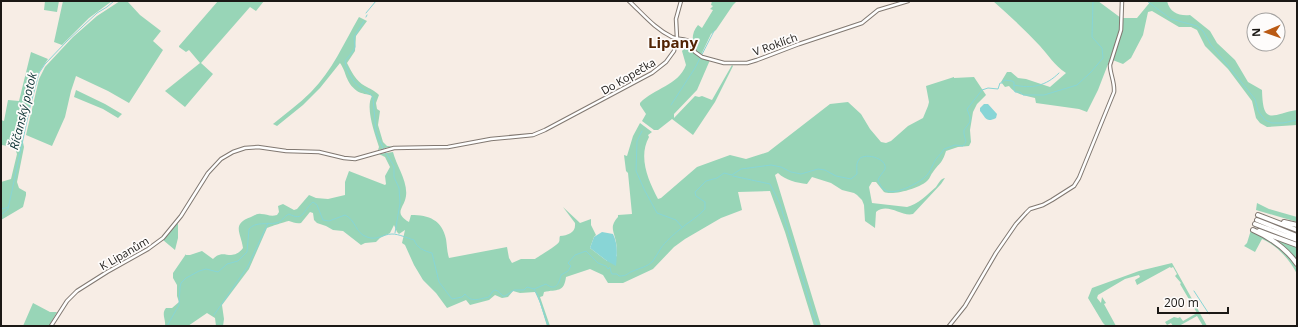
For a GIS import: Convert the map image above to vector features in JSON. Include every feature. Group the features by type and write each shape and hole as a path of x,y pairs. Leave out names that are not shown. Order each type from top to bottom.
{"highway":[{"path":"1297,225 1258,215 1297,230"},
{"path":"1255,226 1297,236"},
{"path":"1255,226 1297,240"},
{"path":"1255,226 1297,246"},
{"path":"1255,226 1287,252 1297,264"}],"street":[{"name":"V Roklích","path":"629,1 656,27 677,38 690,42 696,52 701,56 724,63 757,60 862,23 878,10 908,1"},
{"name":"Do Kopečka","path":"387,149 448,147 491,139 533,135 545,130 652,73 662,66 674,51 677,38 676,18 681,1"},
{"path":"949,326 967,302 975,287 1016,224 1028,210 1047,203 1074,186 1079,178 1114,92 1114,82 1110,69 1111,61 1121,30 1122,1"},
{"name":"K Lipanům","path":"51,326 67,301 77,291 148,249 160,240 171,229 208,173 221,159 233,152 245,148 258,147 286,151 318,152 349,159 363,157 387,149"}],"green space":[{"path":"45,1 59,1 57,12 44,10"},
{"path":"63,1 112,1 89,18 62,45 54,42"},
{"path":"120,1 129,1 128,2 140,15 161,31 153,41 163,50 129,103 76,76 65,117 52,146 26,135 39,79 45,67 73,37 97,16"},
{"path":"218,1 264,1 256,11 250,7 201,63 213,74 185,107 165,91 200,63 189,50 186,52 179,46"},
{"path":"712,1 737,1 716,30 711,34 701,55 695,49 693,41 694,32 698,25 702,28 713,10 710,9 713,6 711,5"},
{"path":"993,1 1098,1 1121,18 1137,18 1151,1 1167,1 1168,5 1173,11 1182,15 1190,15 1210,31 1217,43 1235,60 1248,82 1262,90 1264,109 1267,114 1275,115 1297,110 1297,125 1267,127 1260,123 1256,118 1252,101 1228,69 1205,46 1197,30 1191,27 1179,27 1152,11 1148,12 1143,35 1131,58 1123,64 1110,59 1098,90 1087,112 1079,109 1036,103 1035,98 1017,93 1009,86 1005,87 1001,82 1007,72 1011,72 1018,78 1026,79 1050,87 1066,73 1055,64 1023,28"},
{"path":"359,17 367,21 356,36 355,51 347,63 356,79 379,95 376,103 377,109 380,111 378,125 383,142 387,146 392,146 378,150 379,147 370,114 370,101 372,96 359,92 353,88 348,81 340,63 320,88 303,105 277,126 273,124 302,101 318,84 337,56"},
{"path":"690,42 698,53 710,60 697,90 674,114 674,118 695,96 702,96 712,100 732,65 733,66 715,102 693,135 672,119 658,130 654,130 642,121 646,114 640,103 672,82 682,72 686,65 682,51"},
{"path":"31,52 48,59 38,74 22,138 24,147 17,182 19,188 26,192 26,195 23,207 1,220 1,182 11,179 17,154 16,151 18,148 2,145 1,151 1,120 4,121 8,100 19,101"},
{"path":"954,77 974,77 986,95 977,104 973,112 970,130 971,142 969,146 958,147 946,151 942,161 928,180 919,186 894,193 884,192 876,182 872,182 869,187 872,203 907,207 922,199 936,187 941,180 945,178 913,214 904,214 890,209 881,209 876,212 875,228 865,221 864,205 862,200 854,193 842,190 831,183 812,177 807,184 791,181 778,173 775,175 821,326 814,326 785,232 770,191 738,192 742,210 721,218 685,239 674,247 653,269 623,283 608,283 603,275 590,269 566,277 562,288 544,292 543,296 540,297 550,326 547,326 535,292 520,293 513,291 508,297 502,298 495,295 489,300 470,305 466,300 447,308 436,293 423,280 405,245 402,243 405,230 399,234 394,225 390,233 380,238 376,242 361,245 343,231 333,230 317,223 314,220 313,213 310,212 301,223 289,221 267,228 249,269 222,305 224,319 223,326 216,326 215,318 207,313 188,326 165,326 164,314 166,308 172,308 179,302 177,296 177,285 173,278 173,273 186,254 190,255 202,251 213,259 221,254 231,255 239,252 243,248 239,226 245,220 258,214 272,216 277,215 279,212 278,206 283,204 294,210 297,209 309,195 316,198 328,199 345,195 345,182 349,171 385,185 385,176 390,167 385,157 379,154 393,152 404,179 406,196 400,213 404,219 409,222 411,215 418,215 434,220 438,223 446,239 449,258 507,247 509,258 512,263 521,259 535,259 558,243 560,236 569,234 573,231 575,223 563,207 580,223 591,219 591,225 596,235 590,248 607,261 617,256 613,232 615,220 618,215 632,214 628,173 626,171 624,155 627,156 633,136 640,123 652,132 648,135 649,137 644,152 644,160 648,176 658,199 697,167 730,155 746,159 768,152 830,104 848,102 861,114 870,129 881,142 886,143 891,141 908,126 923,118 929,102 926,86"},
{"path":"76,90 122,114 118,118 103,109 74,97"},
{"path":"1257,203 1269,209 1297,217 1297,222 1256,210"},
{"path":"178,223 178,238 175,250 163,240"},
{"path":"1251,230 1286,254 1297,269 1297,274 1291,263 1268,242 1262,239 1255,252 1244,246 1247,243"},
{"path":"1276,239 1297,248 1297,262 1288,251"},
{"path":"1172,263 1207,326 1203,326 1197,316 1179,326 1173,326 1171,323 1167,325 1165,322 1174,317 1180,317 1183,321 1197,313 1180,284 1181,283 1175,276 1177,274 1173,267 1170,267 1137,285 1135,280 1140,277 1139,275 1125,279 1098,295 1097,298 1101,303 1102,297 1106,303 1104,304 1116,326 1106,326 1103,323 1088,298 1092,288 1139,271"},
{"path":"33,303 50,312 57,312 49,326 23,326"}],"water":[{"path":"984,104 988,104 997,114 996,118 988,120 985,118 980,111 980,108"},
{"path":"602,232 613,234 615,238 617,250 616,266 590,248 594,237"}],"waterway":[{"name":"Říčanský potok","path":"1,215 8,209 30,107 39,73 45,64 67,41 97,13 114,1"},
{"path":"366,13 376,1"},
{"path":"167,326 179,305 181,283 186,278 206,269 218,272 227,264 238,261 247,252 249,229 258,224 273,224 289,214 298,217 301,216 313,202 317,205 323,220 329,221 345,215 349,217 360,233 367,237 376,238 392,234 414,240 421,249 432,253 439,282 452,299 462,297 465,294 470,299 476,300 489,297 495,290 505,296 514,290 524,290 527,287 534,289 546,284 555,287 561,275 568,271 571,266 568,263 575,255 586,251 598,263 606,266 608,269 610,267 612,274 617,274 619,276 626,275 646,266 653,261 669,239 705,209 705,202 696,196 695,192 706,181 717,178 724,173 732,175 741,169 771,165 801,174 818,169 825,170 836,176 851,179 857,174 857,165 860,158 869,156 879,159 885,165 885,169 878,180 881,186 889,191 900,190 917,183 927,175 936,159 944,149 955,145 963,146 966,142 964,130 970,122 967,109 982,90 988,88 998,89 1000,83 1004,80 1014,82 1015,92 1020,92 1023,95 1044,95 1077,85 1091,72 1103,58 1102,48 1092,37 1093,1"},
{"path":"1147,1 1171,19 1197,26 1203,31 1211,45 1255,99 1258,111 1265,120 1272,123 1283,123 1297,120"},
{"path":"364,21 354,37 355,47 345,61 348,72 355,83 373,98 376,132 384,150 394,166 394,177 399,188 400,203 395,233"},
{"path":"671,105 695,68 714,31"},
{"path":"1014,85 1027,87 1044,84 1059,73"},
{"path":"642,131 637,141 636,171 657,213 676,220 682,227"},
{"path":"733,176 770,184 780,204 817,326"},
{"name":"Říčanský potok","path":"1,207 3,209 8,207"},
{"path":"214,315 248,266 268,223"},
{"path":"534,289 538,296 548,326"},
{"path":"1194,291 1209,314"}],"district":[{"name":"Lipany","path":"673,42"}]}
